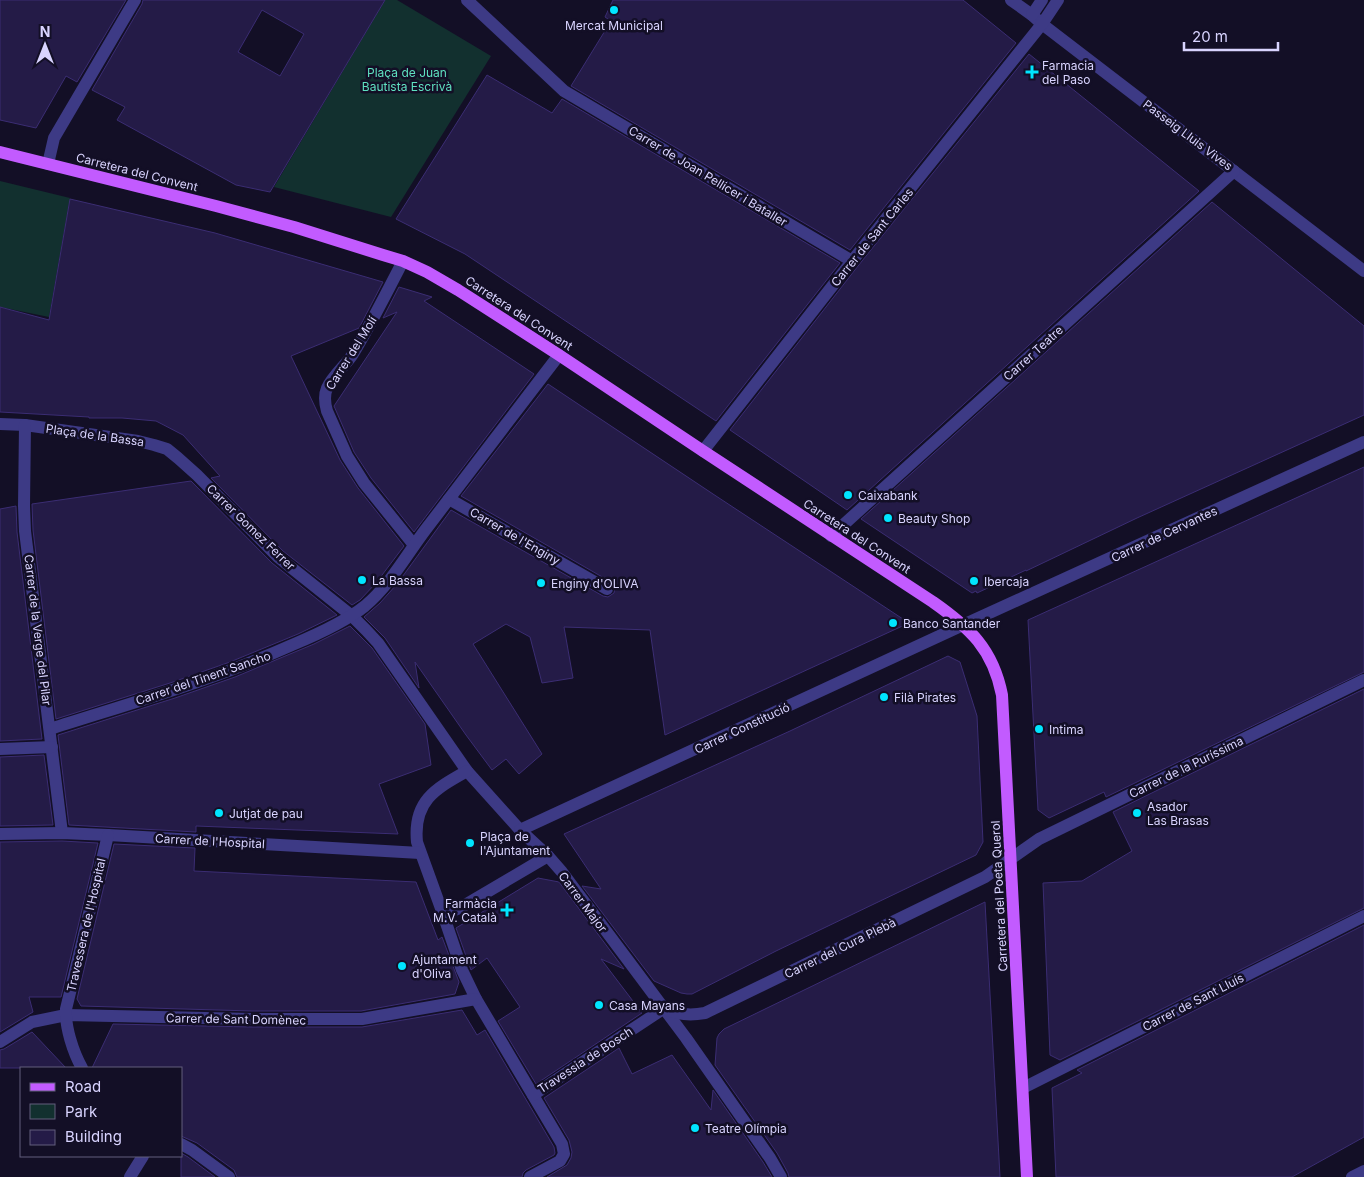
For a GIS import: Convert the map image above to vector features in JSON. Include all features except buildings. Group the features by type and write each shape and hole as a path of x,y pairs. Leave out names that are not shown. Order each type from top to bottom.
{"main road":[{"name":"Carretera del Convent","path":"0,152 251,215 404,261 427,272 559,355 933,602 964,625"},
{"name":"Carretera del Poeta Querol","path":"964,625 979,642 994,667 999,682 1003,713 1027,1177"}],"street":[{"path":"48,164 54,138 135,0"},
{"name":"Carrer de Joan Pellicer i Bataller","path":"467,0 564,91 852,261"},
{"name":"Passeig Lluis Vives","path":"1011,0 1364,272"},
{"path":"1032,15 1042,0"},
{"name":"Carrer de Sant Carles","path":"703,451 1042,24 1058,0"},
{"name":"Carrer Teatre","path":"831,536 1234,171"},
{"name":"Carrer del Molí","path":"404,261 361,340 350,358 329,384 326,390 325,404 347,456 364,483 414,545"},
{"path":"352,616 384,587 559,355"},
{"name":"Plaça de la Bassa","path":"13,425 154,444 167,449 197,475"},
{"name":"Carrer de la Verge del Pilar","path":"13,425 62,833"},
{"name":"Carrer de Cervantes","path":"964,625 1364,442"},
{"name":"Carrer Gomez Ferrer","path":"197,475 278,557 352,616"},
{"name":"Carrer de l'Enginy","path":"449,499 607,589"},
{"name":"Carrer del Tinent Sancho","path":"50,729 180,688 238,667 307,639 352,616"},
{"name":"Carrer Major","path":"352,616 378,643 467,771 520,830 562,872 686,1038 770,1158 781,1177"},
{"name":"Carrer Constitució","path":"520,830 964,625"},
{"name":"Carrer de la Puríssima","path":"1010,859 1039,839 1364,680"},
{"path":"0,748 52,747"},
{"path":"467,771 446,783 426,800 416,820 417,842 462,970 476,999 562,1144 564,1154 560,1161 530,1177"},
{"name":"Carrer de l'Hospital","path":"0,834 62,833 420,852"},
{"name":"Travessera de l'Hospital","path":"66,1015 66,1008 108,835"},
{"path":"443,914 460,908 548,856"},
{"name":"Carrer del Cura Plebà","path":"663,1009 681,1015 706,1013 985,877 1010,859"},
{"name":"Carrer de Sant Lluís","path":"1023,1088 1364,916"},
{"name":"Carrer de Sant Domènec","path":"0,1042 32,1022 66,1015 362,1020 476,999"},
{"name":"Travessia de Bosch","path":"533,1095 663,1009"},
{"path":"66,1015 72,1045 81,1067"},
{"path":"182,1145 229,1177"},
{"path":"130,1177 142,1157"},
{"path":"1352,1177 1364,1171"}],"green space":[{"name":"Plaça de Juan Bautista Escrivà","path":"385,0 397,0 491,56 391,217 274,187"},
{"path":"0,181 70,198 49,317 0,307"}],"place":[{"name":"Mercat Municipal","path":"614,10"},
{"name":"Farmacia del Paso","path":"1032,72"},
{"name":"Caixabank","path":"848,495"},
{"name":"Beauty Shop","path":"888,518"},
{"name":"La Bassa","path":"362,580"},
{"name":"Ibercaja","path":"974,581"},
{"name":"Enginy d'OLIVA","path":"541,583"},
{"name":"Banco Santander","path":"893,623"},
{"name":"Filà Pirates","path":"884,697"},
{"name":"Intima","path":"1039,729"},
{"name":"Jutjat de pau","path":"219,813"},
{"name":"Asador Las Brasas","path":"1137,813"},
{"name":"Plaça de l'Ajuntament","path":"470,843"},
{"name":"Farmàcia M.V. Català","path":"507,910"},
{"name":"Ajuntament d'Oliva","path":"402,966"},
{"name":"Casa Mayans","path":"599,1005"},
{"name":"Teatre Olímpia","path":"695,1128"}]}
